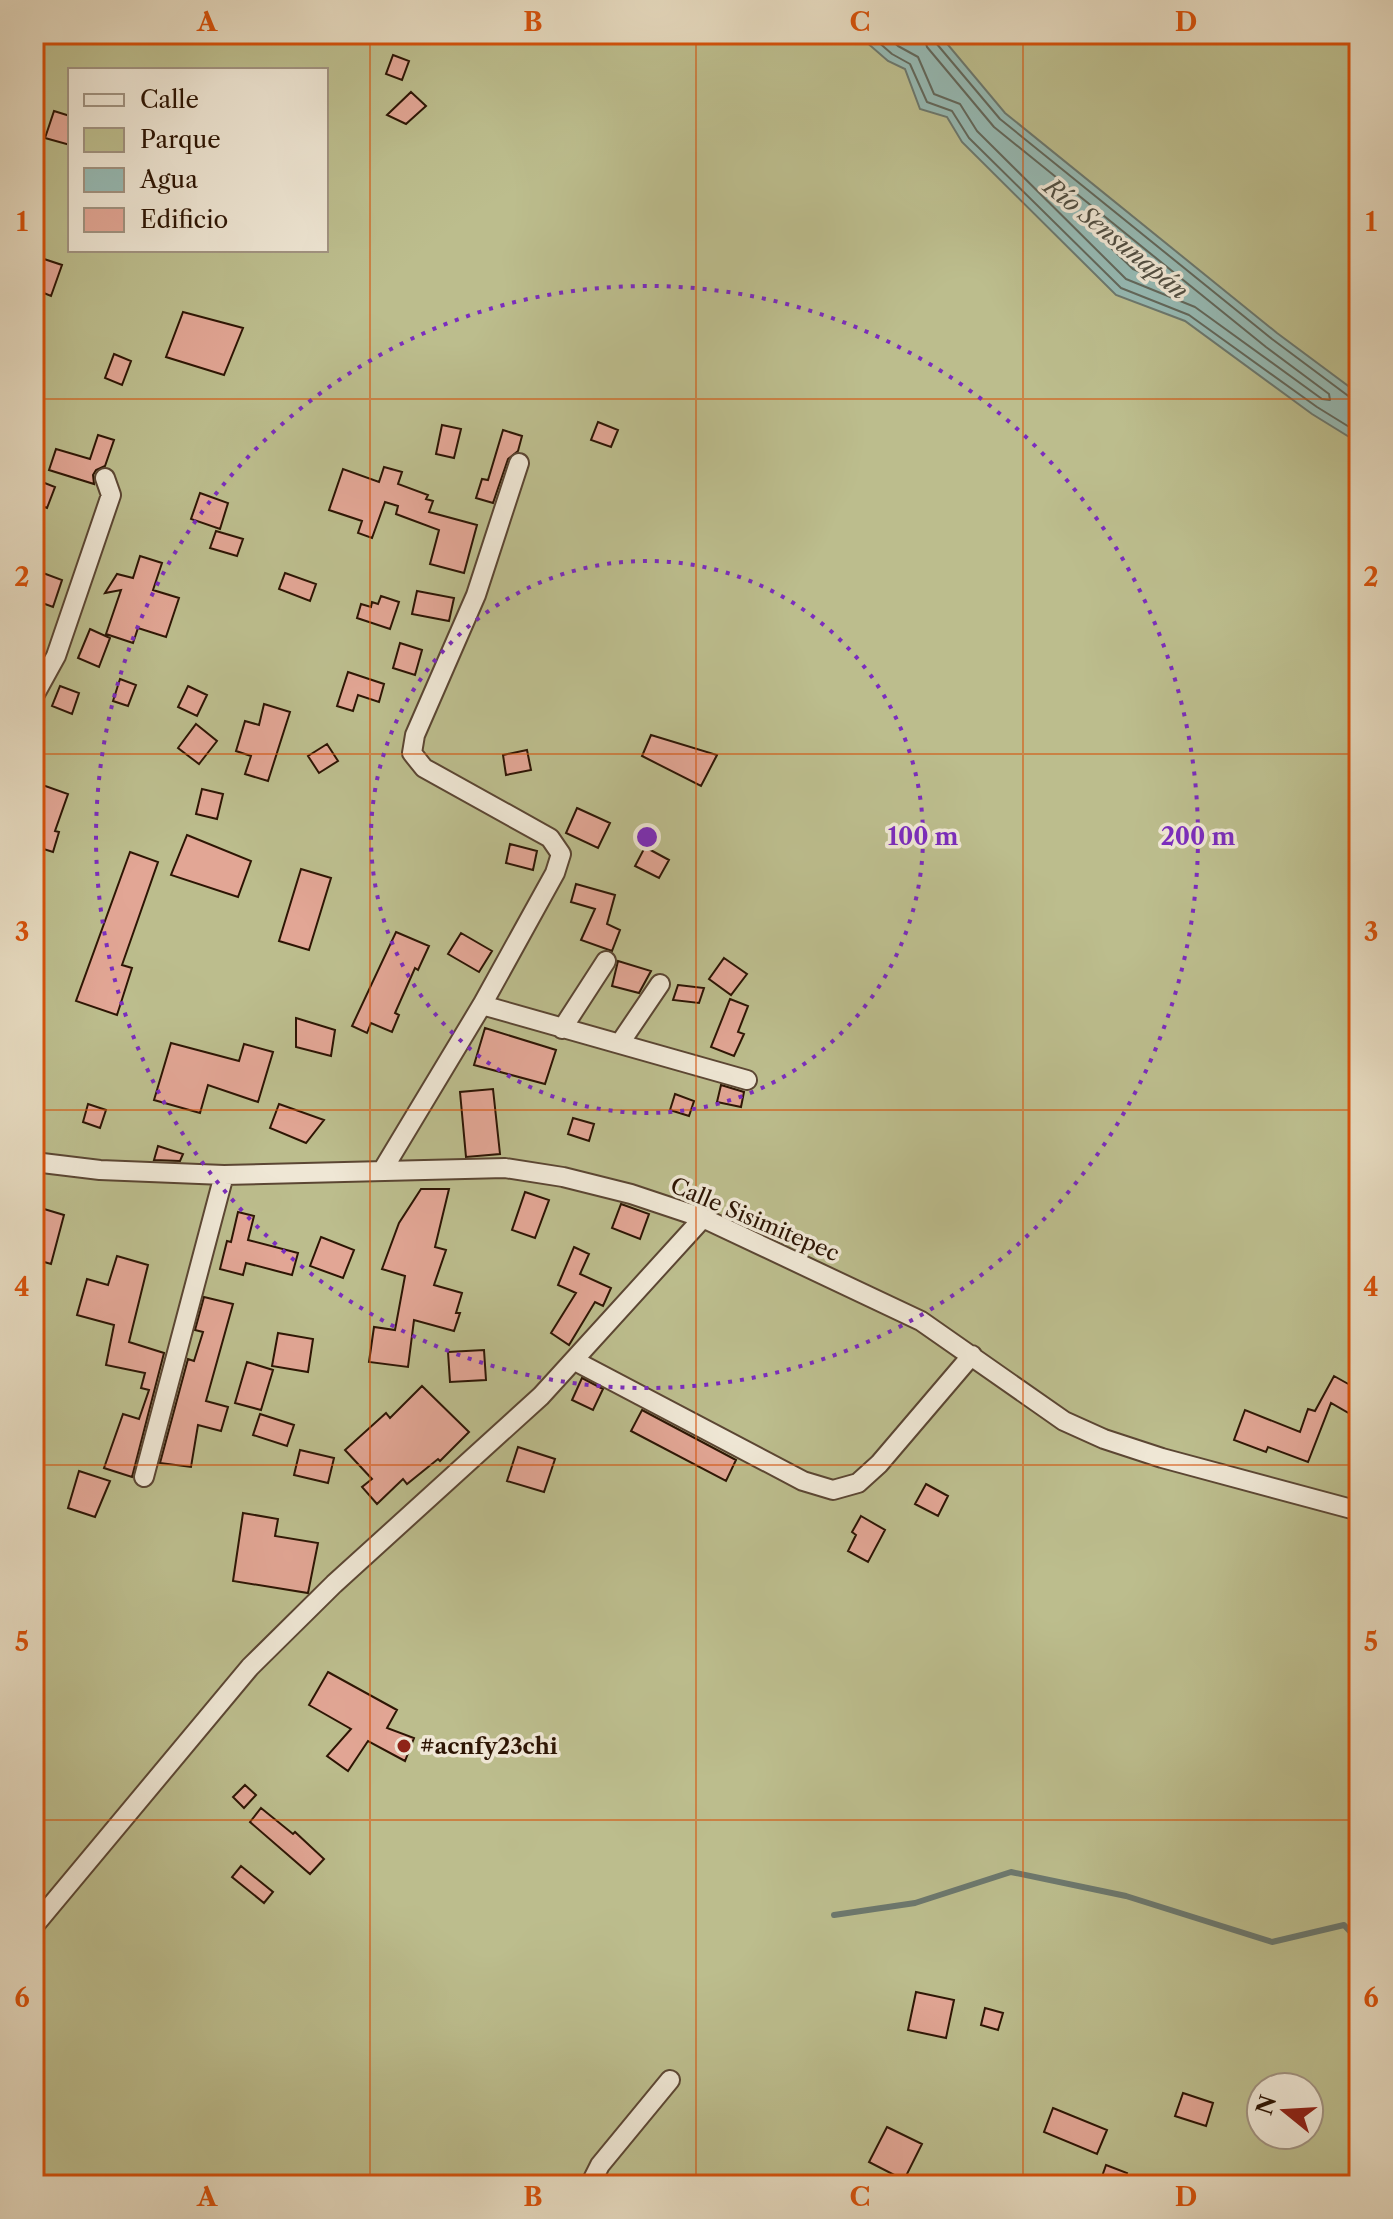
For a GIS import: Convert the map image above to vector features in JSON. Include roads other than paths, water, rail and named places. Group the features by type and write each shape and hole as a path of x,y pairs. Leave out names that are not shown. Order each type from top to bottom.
{"street":[{"path":"382,1171 482,1005 555,873 561,854 550,838 424,768 412,753 415,735 476,595 519,463"},
{"path":"34,696 56,656 111,495 105,478"},
{"path":"562,1029 606,961"},
{"path":"620,1043 660,984"},
{"path":"482,1005 747,1080"},
{"name":"Calle Sisimitepec","path":"34,1162 100,1170 224,1175 505,1168 563,1177 631,1194 703,1218 921,1321 1064,1421 1104,1439 1162,1458 1359,1511"},
{"path":"144,1477 224,1175"},
{"path":"34,1926 250,1667 334,1584 541,1396 703,1218"},
{"path":"575,1361 803,1481 833,1490 858,1483 879,1464 972,1355"},
{"path":"590,2185 600,2165 670,2080"}],"water":[{"name":"Río Sensunapán","path":"857,34 939,34 1005,113 1277,333 1359,394 1359,443 1312,414 1185,321 1116,295 962,142 947,117 920,109 905,69 888,61"}],"waterway":[{"path":"834,1915 915,1903 1011,1872 1126,1896 1272,1942 1344,1925 1359,1941"}],"place":[{"name":"#acnfy23chi","path":"404,1746"}]}
